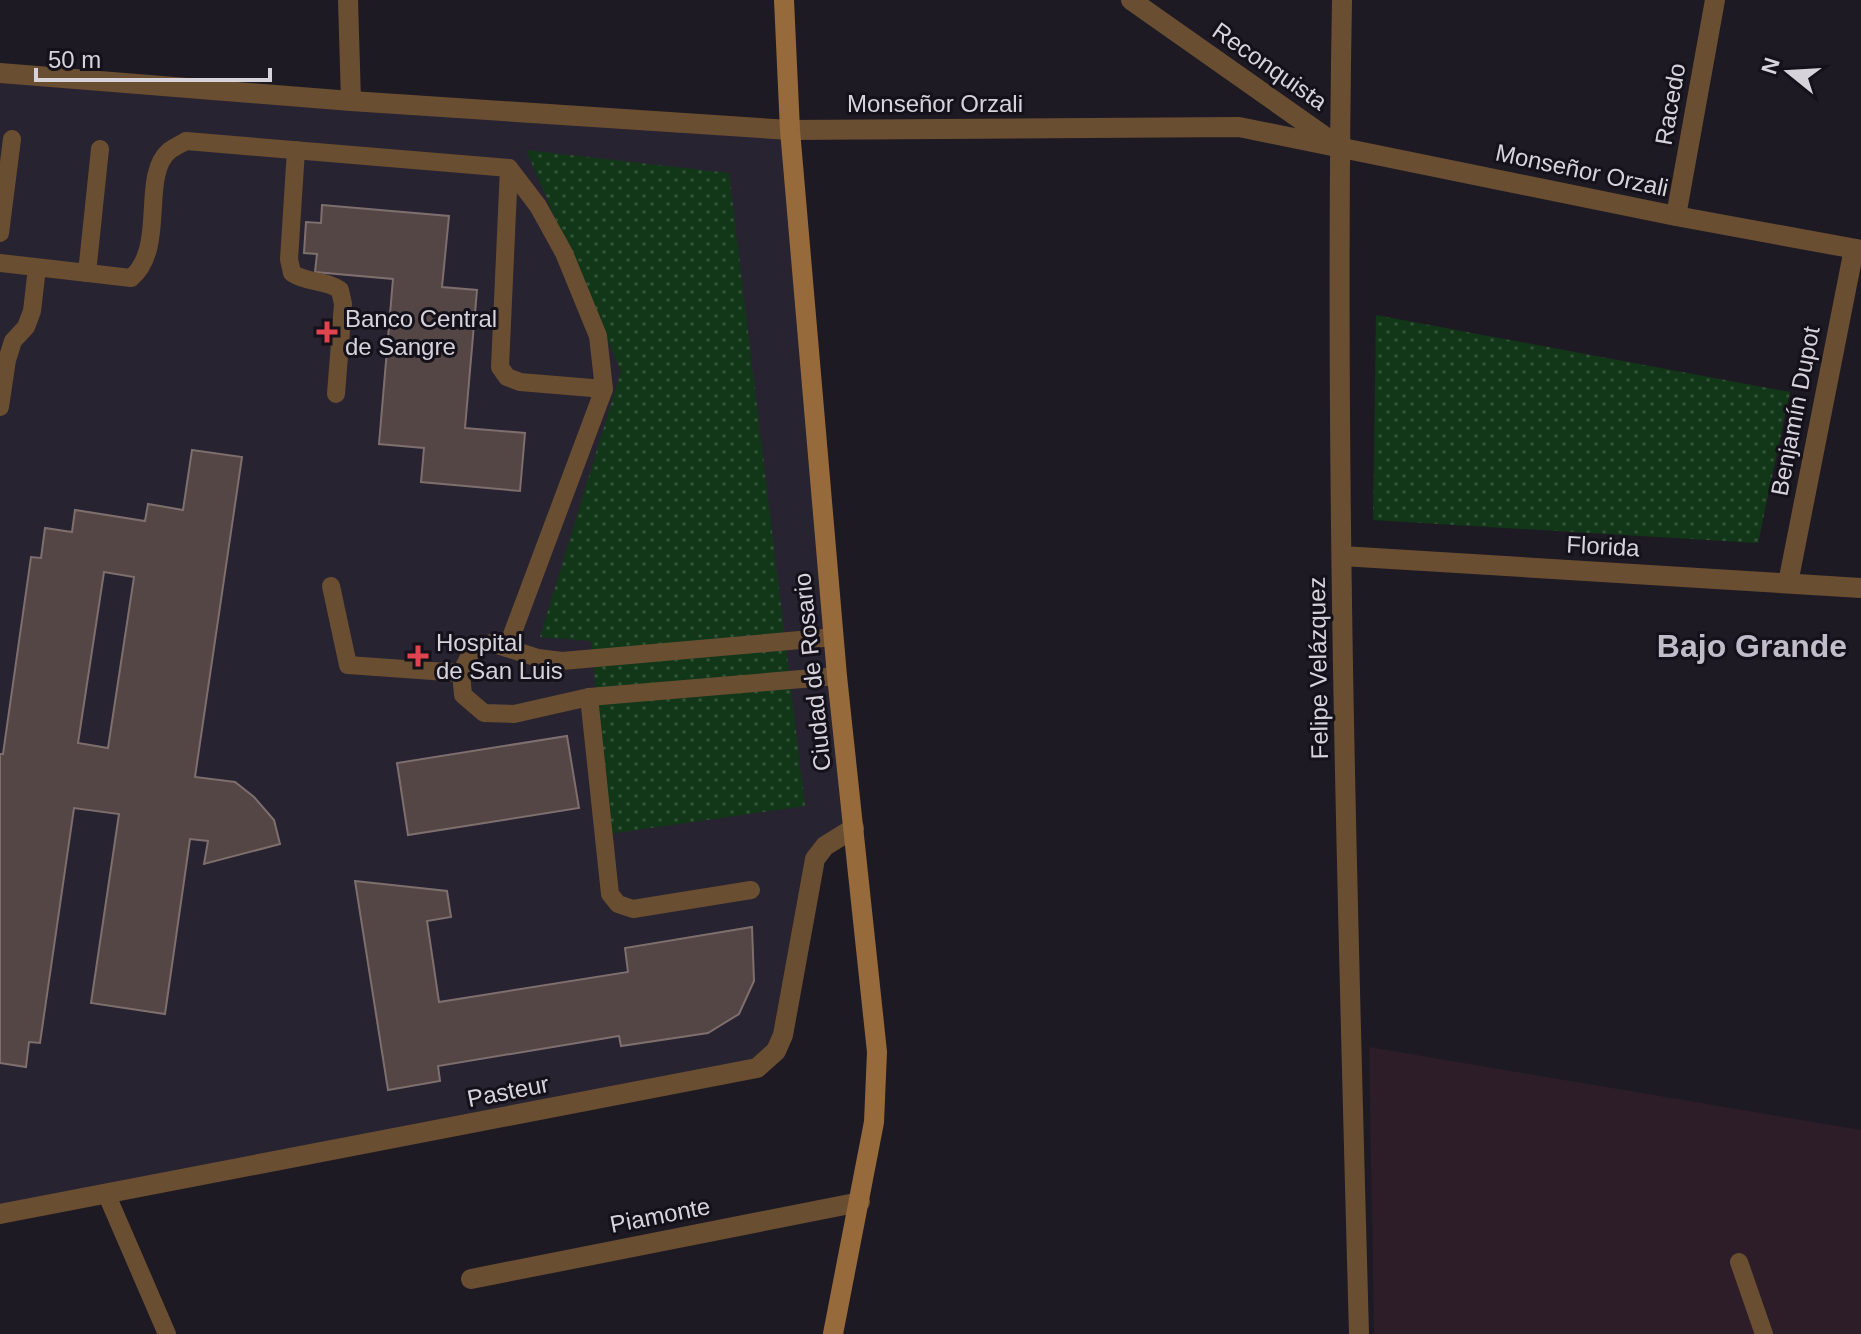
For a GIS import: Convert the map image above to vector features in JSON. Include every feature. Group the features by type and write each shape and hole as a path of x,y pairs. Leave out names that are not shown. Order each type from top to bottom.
{"main road":[{"name":"Ciudad de Rosario","path":"784,0 790,130 837,676 877,1064 874,1122 833,1334"}],"street":[{"path":"348,0 351,101"},
{"name":"Reconquista","path":"1131,0 1340,147"},
{"name":"Felipe Velázquez","path":"1342,0 1342,556 1359,1334"},
{"name":"Racedo","path":"1676,216 1715,0"},
{"name":"Monseñor Orzali","path":"0,73 351,101 790,130 1239,127 1857,250"},
{"name":"Benjamín Dupot","path":"1788,583 1857,250"},
{"name":"Florida","path":"1342,556 1861,588"},
{"name":"Pasteur","path":"0,1214 757,1068 776,1051 783,1035 815,859 825,846 854,828"},
{"name":"Piamonte","path":"471,1279 860,1202"}],"lane":[{"path":"0,233 12,139"},
{"path":"0,263 131,278 142,269 148,255 158,171 167,152 186,141 509,168 538,206 564,253 598,336 604,389 507,648"},
{"path":"87,273 100,149"},
{"path":"296,150 289,259 292,273 304,281 330,284 340,290 343,304 336,394"},
{"path":"509,168 500,367 507,377 520,382 604,389"},
{"path":"0,407 13,341 26,327 32,311 37,268"},
{"path":"331,586 348,665 461,673"},
{"path":"834,637 562,661 538,658 491,643 473,649 461,673 463,695 484,713 514,714 589,697 837,676"},
{"path":"589,697 610,894 618,904 633,909 751,890"},
{"path":"106,1193 167,1334"},
{"path":"1739,1262 1764,1334"}],"shaded area":[{"name":"Hospital de San Luis","path":"0,73 790,130 854,828 825,846 783,1035 763,1065 0,1214"},
{"path":"1369,1047 1861,1130 1861,1334 1374,1334"}],"green space":[{"path":"526,150 729,173 805,806 609,834 591,641 540,637 621,371"},
{"path":"1376,315 1790,392 1758,543 1373,520"}],"building":[{"path":"322,205 449,216 442,287 477,290 465,428 525,433 520,491 421,482 424,448 379,444 393,279 315,272 317,254 304,253 306,222 321,223"},
{"path":"192,450 242,457 195,777 235,782 254,797 274,820 280,844 204,864 208,841 190,839 165,1014 91,1003 119,814 74,808 40,1043 29,1042 26,1067 0,1063 0,754 3,754 31,557 41,558 45,528 72,532 75,510 145,521 148,504 183,510","holes":["104,572 134,577 108,748 78,743"]},
{"path":"567,736 579,808 408,835 397,763"},
{"path":"355,881 447,891 451,917 427,921 439,1002 628,972 625,948 752,927 754,981 739,1014 708,1033 621,1046 619,1036 438,1066 440,1081 388,1090"}],"place":[{"name":"Banco Central de Sangre","path":"327,332"},
{"name":"Hospital de San Luis","path":"418,656"}],"district":[{"name":"Bajo Grande","path":"1752,646"}]}
